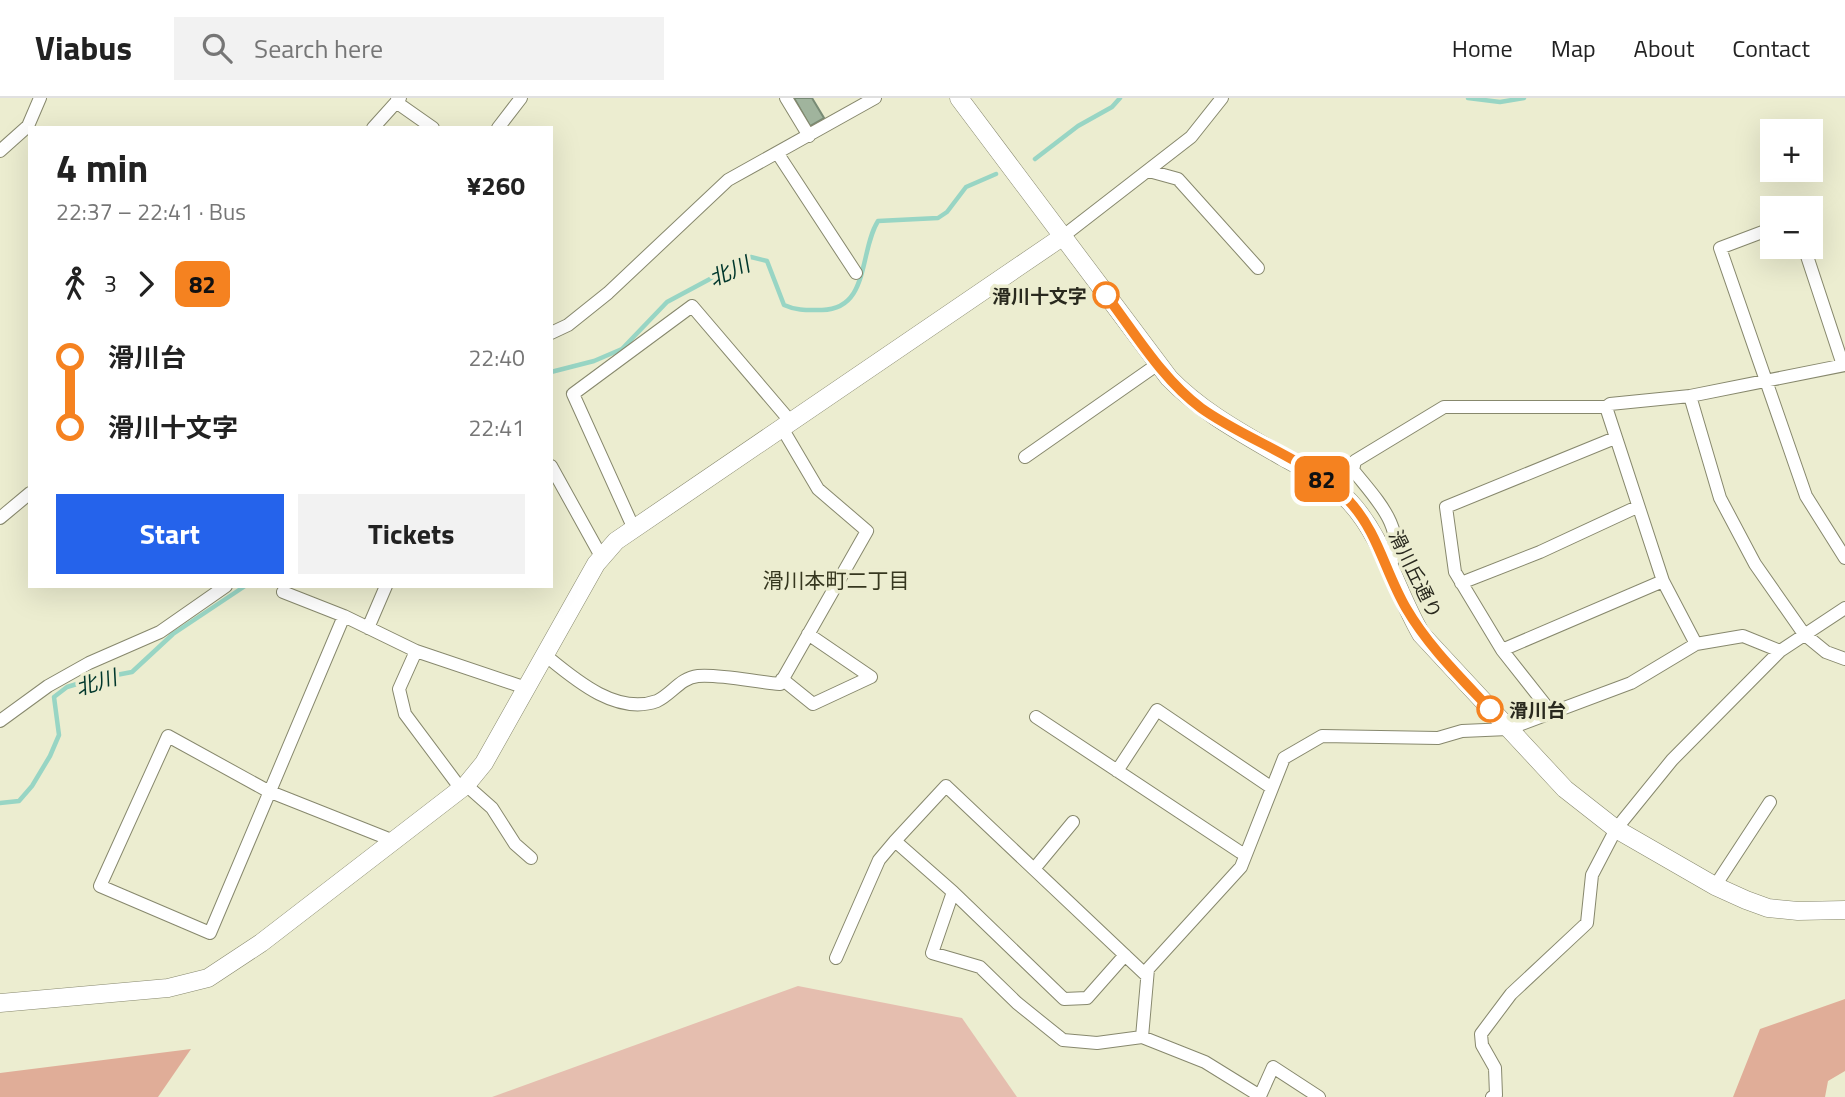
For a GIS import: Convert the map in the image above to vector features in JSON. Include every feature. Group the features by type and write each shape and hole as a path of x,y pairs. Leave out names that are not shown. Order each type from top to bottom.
{"street":[{"path":"0,151 28,126 40,98"},
{"path":"500,126 521,98"},
{"path":"786,98 809,136"},
{"path":"553,332 568,325 608,293 728,180 875,98"},
{"name":"滑川丘通り","path":"959,98 1158,364 1199,407 1325,480 1348,500 1376,540 1404,604 1421,634 1565,789 1616,829 1715,886 1768,908 1798,911 1845,910"},
{"path":"0,1003 168,988 208,978 261,943 464,787 484,764 602,558 616,541 1062,237 1191,137 1222,98"},
{"path":"375,126 398,100 430,126"},
{"path":"778,153 856,273"},
{"path":"1149,171 1178,179 1258,268"},
{"path":"1760,233 1720,248 1806,496 1845,558"},
{"path":"1389,568 1396,556 1397,542 1380,503 1353,470 1355,461 1444,407 1606,407 1610,404 1690,396 1844,365 1808,259"},
{"path":"545,656 602,695 623,702 654,702 680,682 698,676 780,684 867,531 818,489 786,425 692,306 573,394 634,529"},
{"path":"1025,457 1158,364"},
{"path":"1690,396 1720,498 1755,565 1804,634 1826,652 1845,659"},
{"path":"1606,407 1663,581 1696,644"},
{"path":"1551,712 1502,650 1455,572 1446,507 1615,438"},
{"path":"553,470 602,558"},
{"path":"0,518 28,496"},
{"path":"1461,583 1540,552 1637,507"},
{"path":"1502,650 1663,581"},
{"path":"0,721 48,686 89,663 160,632 223,588"},
{"path":"368,628 385,588"},
{"path":"283,592 344,616 416,650 526,688"},
{"path":"1495,1096 1495,1068 1482,1045 1481,1034 1511,994 1587,923 1592,875 1616,829 1672,760 1780,651 1845,608"},
{"path":"344,616 268,791 210,933 100,886 168,736 268,791 394,841"},
{"path":"782,679 813,704 871,677 808,634"},
{"path":"1142,1037 1148,968 1241,867 1284,758 1322,736 1438,738 1462,731 1508,729 1631,683 1696,644 1743,636 1780,651"},
{"path":"416,650 399,689 405,714 464,787 492,808 515,844 531,859"},
{"path":"1117,771 1157,710 1272,788"},
{"path":"1036,717 1240,852"},
{"path":"836,958 879,860 946,786 1147,976"},
{"path":"1715,886 1770,802"},
{"path":"1034,869 1073,822"},
{"path":"895,841 953,891 1064,999 1087,998 1125,955"},
{"path":"953,891 932,953 981,967 1017,1003 1063,1040 1097,1043 1142,1037 1205,1062 1260,1096 1273,1068 1320,1097"}],"shaded area":[{"path":"798,986 962,1018 1017,1097 492,1097"},
{"path":"1845,999 1845,1071 1828,1081 1825,1097 1733,1097 1760,1029"},
{"path":"191,1049 158,1097 0,1097 0,1073"}],"building":[{"path":"794,98 812,98 824,118 810,126"}],"waterway":[{"name":"北川","path":"1035,159 1078,126 1112,107 1120,98"},
{"name":"北川","path":"1468,98 1500,102 1524,98"},
{"name":"北川","path":"553,371 594,361 622,349 667,302 751,257 767,261 784,305 807,310 837,307 848,300 856,289 878,221 938,218 947,212 966,187 996,174"},
{"name":"北川","path":"0,803 19,801 32,786 50,756 59,735 54,697 67,687 132,672 173,634 242,588"}],"bus line":[{"name":"82","path":"1106,295 1169,378 1199,407 1325,480 1348,500 1376,540 1404,604 1421,634 1490,709"}],"place":[{"name":"滑川十文字","path":"1106,295"},
{"name":"滑川台","path":"1490,709"}],"district":[{"name":"滑川本町二丁目","path":"836,580"}]}
